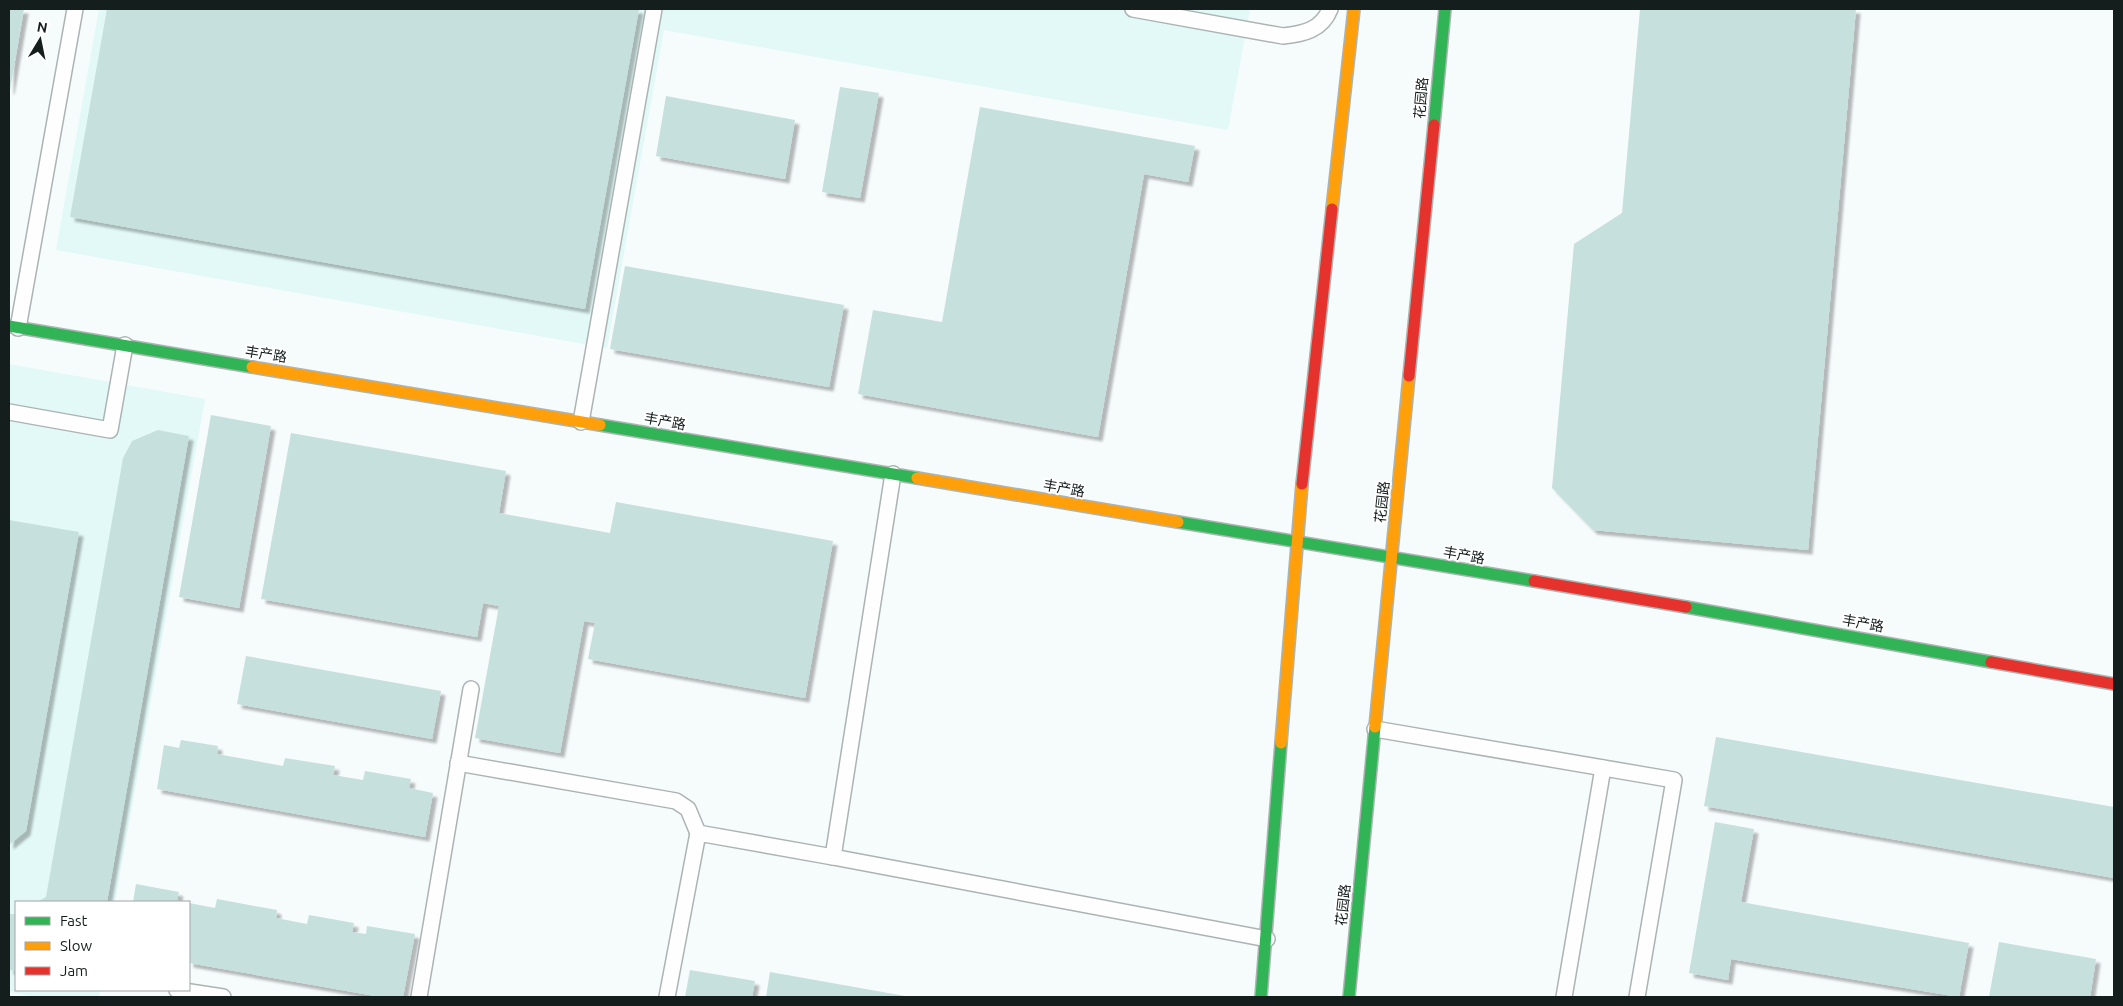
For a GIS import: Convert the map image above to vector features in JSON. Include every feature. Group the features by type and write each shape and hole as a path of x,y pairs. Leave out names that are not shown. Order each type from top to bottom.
{"street":[{"path":"1262,997 1296,543 1354,9"},
{"name":"花园路","path":"1349,997 1444,9"},
{"name":"丰产路","path":"13,327 1753,618 2114,684"}],"lane":[{"path":"13,327 75,9"},
{"path":"581,422 654,9"},
{"path":"1133,9 1283,36 1307,33 1326,18 1330,9"},
{"path":"9,412 110,430 125,346"},
{"path":"833,857 893,474"},
{"path":"419,997 470,689"},
{"path":"1375,729 1674,780 1638,997"},
{"path":"458,763 676,801 688,809 698,833 668,997"},
{"path":"1564,997 1603,768"},
{"path":"698,833 1267,939"},
{"path":"184,991 223,997"}],"shaded area":[{"path":"99,9 1250,9 1228,130 664,30 607,348 56,250"},
{"path":"9,364 205,399 115,901 15,901 15,991 100,991 99,997 36,997 9,992"}],"building":[{"path":"9,9 24,9 10,90 9,90"},
{"path":"107,9 639,9 585,309 70,217"},
{"path":"1640,9 1856,9 1808,550 1593,530 1552,488 1574,244 1622,213"},
{"path":"840,87 879,93 860,198 822,192"},
{"path":"666,96 795,120 785,179 656,156"},
{"path":"980,107 1195,146 1188,182 1144,174 1098,437 858,394 873,310 942,322"},
{"path":"625,266 844,305 829,387 610,349"},
{"path":"211,415 271,426 239,608 179,597"},
{"path":"158,430 189,436 107,901 39,901 46,897 123,458 132,441"},
{"path":"291,433 506,471 499,513 610,533 616,502 833,541 805,698 588,659 595,623 584,621 560,753 475,738 499,606 483,603 477,637 261,599"},
{"path":"9,520 79,532 26,831 9,845"},
{"path":"246,656 441,691 432,739 237,704"},
{"path":"1716,737 2114,807 2114,878 1704,806"},
{"path":"181,740 218,746 217,754 283,766 285,758 335,766 333,775 363,780 365,771 411,779 409,788 433,793 425,837 157,789 164,745 179,748"},
{"path":"1715,822 1754,829 1741,902 1969,943 1959,997 1731,959 1728,980 1689,973"},
{"path":"136,884 179,892 177,900 180,901 133,901"},
{"path":"217,899 277,910 276,918 307,924 309,915 354,923 352,932 366,934 367,926 415,934 403,997 381,997 190,963 190,903 215,908"},
{"path":"9,914 15,914 15,971 9,970"},
{"path":"1999,942 2096,959 2090,997 1989,997"},
{"path":"690,970 755,981 752,997 685,997"},
{"path":"770,972 905,996 905,997 766,997"}],"traffic: fast":[{"path":"1434,125 1445,9"},
{"path":"9,326 252,367"},
{"path":"600,425 917,478"},
{"path":"1178,522 1534,581"},
{"path":"1686,607 1991,662"},
{"path":"1349,997 1375,727"},
{"path":"1261,997 1281,743"}],"traffic: slow":[{"path":"1332,209 1354,9"},
{"path":"252,367 600,425"},
{"path":"1375,727 1409,376"},
{"path":"917,478 1178,522"},
{"path":"1281,743 1302,484"}],"traffic: jam":[{"path":"1409,376 1434,125"},
{"path":"1302,484 1332,209"},
{"path":"1534,581 1686,607"},
{"path":"1991,662 2114,684"}]}
